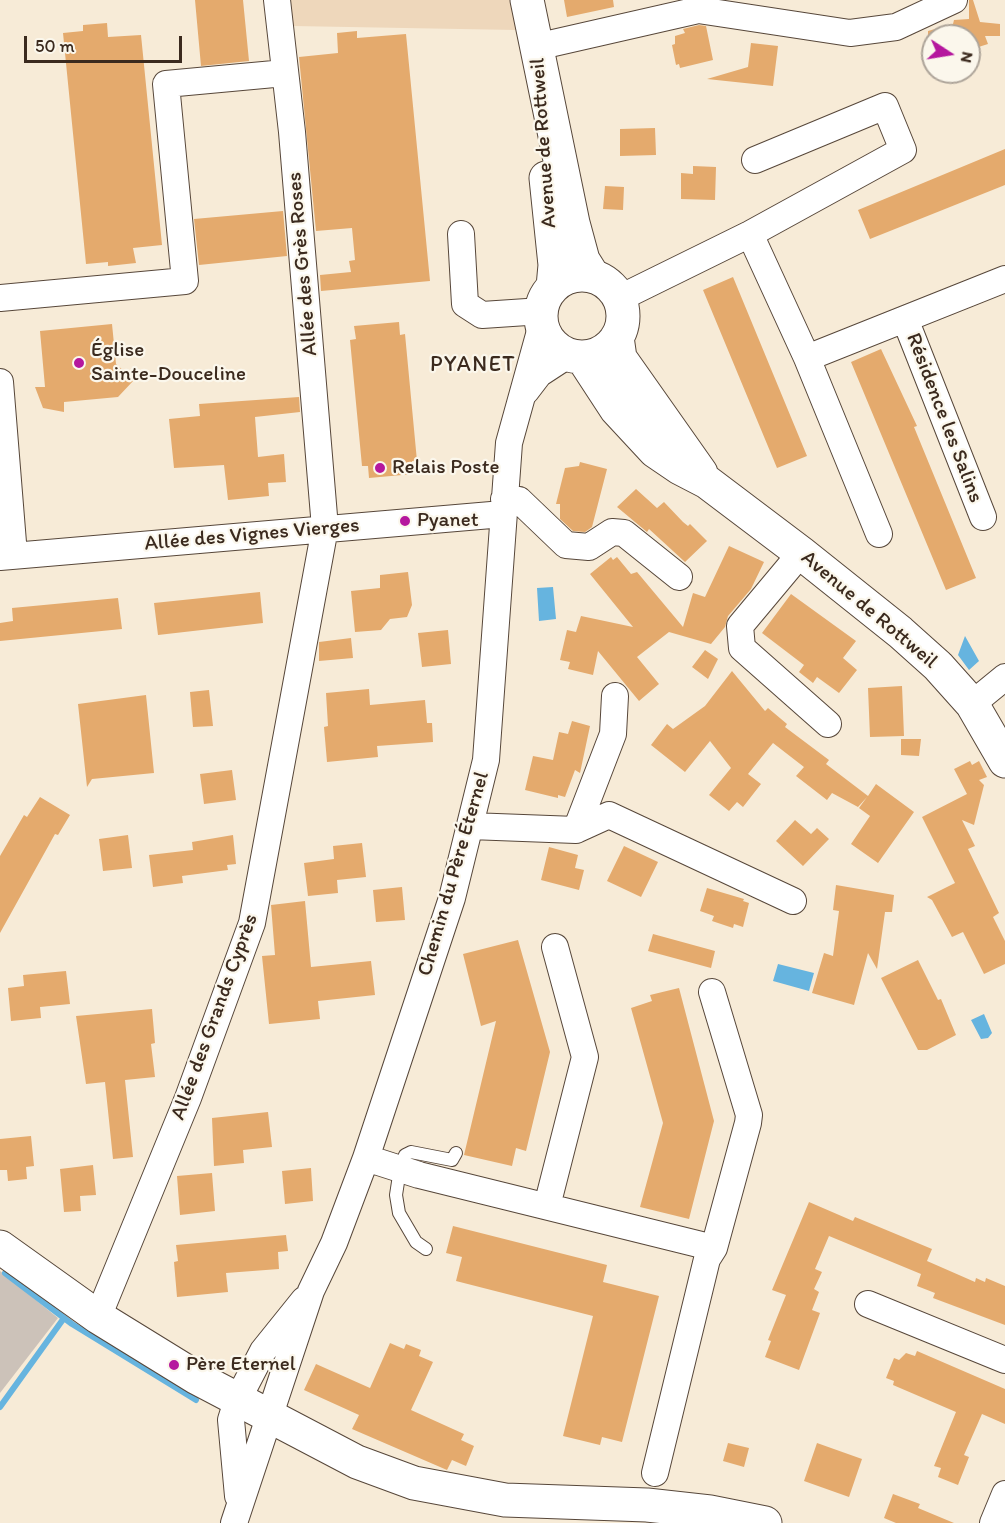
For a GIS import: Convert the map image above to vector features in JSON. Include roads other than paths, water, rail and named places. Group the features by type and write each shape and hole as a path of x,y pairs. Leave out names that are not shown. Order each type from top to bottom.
{"main road":[{"path":"522,2 536,47"},
{"name":"Avenue de Rottweil","path":"536,47 573,223 583,260 593,276"},
{"name":"Avenue de Rottweil","path":"536,47 555,265 545,309"},
{"path":"576,275 593,276 612,288 620,298 623,318 617,337 608,349 595,355 575,356 556,348 547,337 545,309 576,275"},
{"name":"Avenue de Rottweil","path":"617,337 620,358 707,482"},
{"name":"Avenue de Rottweil","path":"575,356 616,409 655,451 707,482 801,553 900,632 938,666 972,704 1005,761"},
{"path":"0,1246 98,1317 237,1401 357,1462 414,1483 505,1500 647,1505 710,1512 765,1523"}],"street":[{"name":"Allée des Grès Roses","path":"277,0 325,528"},
{"path":"536,47 698,10 850,33 896,27 954,0"},
{"path":"0,298 185,281 166,84 285,73"},
{"path":"620,298 750,234 903,150 885,106 755,160"},
{"path":"460,234 465,304 482,315 545,309"},
{"path":"750,234 807,358 879,534"},
{"name":"Résidence les Salins","path":"807,358 1005,279"},
{"name":"Chemin du Père Éternel","path":"235,1518 311,1291 334,1243 366,1158 452,898 486,760 509,443 545,309"},
{"name":"Résidence les Salins","path":"905,319 983,517"},
{"name":"Chemin du Père Éternel","path":"519,404 539,374 575,356"},
{"path":"0,382 7,556"},
{"path":"504,506 519,500 566,545 589,547 612,532 624,533 679,577"},
{"name":"Allée des Vignes Vierges","path":"7,556 325,528 504,506"},
{"name":"Allée des Grands Cyprès","path":"98,1317 188,1098 252,923 325,528"},
{"path":"801,553 740,626 742,648 828,724"},
{"path":"972,704 1005,677"},
{"path":"576,830 613,734 615,696"},
{"path":"470,826 576,830 609,815 793,901"},
{"path":"547,1206 585,1057 555,947"},
{"path":"656,1473 704,1269 714,1248 749,1115 712,992"},
{"path":"366,1158 400,1169 714,1248"},
{"name":"Chemin du Père Éternel","path":"235,1518 238,1475 231,1420 237,1401 263,1351 311,1291"},
{"path":"868,1304 1005,1360"},
{"path":"993,1523 1005,1494"}],"lane":[{"path":"426,1248 416,1242 399,1213 396,1195 400,1169 405,1155 411,1152 452,1160 456,1153"}],"water":[{"path":"553,587 556,619 539,621 537,588"},
{"path":"965,636 979,661 969,670 958,655"},
{"path":"778,964 814,973 809,991 773,981"},
{"path":"984,1014 992,1033 988,1038 981,1039 971,1020"}],"waterway":[{"path":"5,1273 72,1324 196,1400"},
{"path":"0,1407 64,1318"}],"place":[{"name":"Église Sainte-Douceline","path":"79,363"},
{"name":"Relais Poste","path":"380,468"},
{"name":"Pyanet","path":"405,521"},
{"name":"Père Eternel","path":"174,1365"}],"district":[{"name":"PYANET","path":"473,365"}]}
